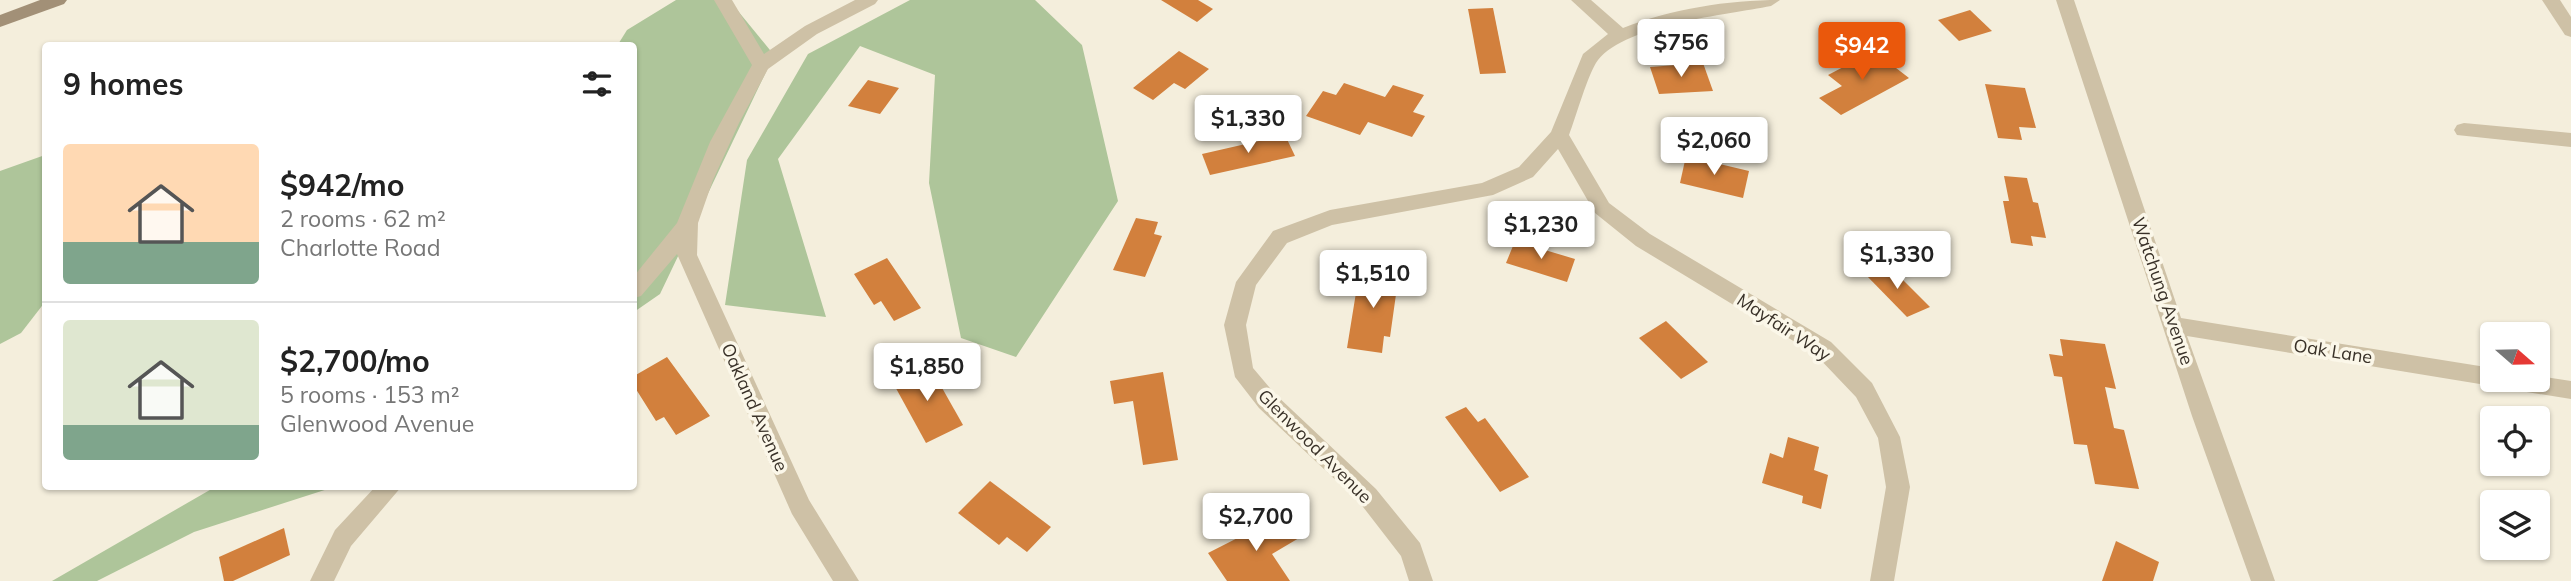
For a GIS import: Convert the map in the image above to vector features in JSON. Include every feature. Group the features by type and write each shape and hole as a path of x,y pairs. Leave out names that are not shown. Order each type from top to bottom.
{"street":[{"path":"0,21 58,0"},
{"path":"723,0 761,65"},
{"path":"637,286 688,224 703,177 725,127 761,65 811,30 869,0"},
{"path":"1580,0 1621,36"},
{"name":"Glenwood Avenue","path":"1421,581 1411,551 1368,496 1267,401 1243,371 1235,325 1246,282 1280,237 1330,218 1486,190 1526,172 1559,135 1589,58 1608,41 1653,23 1771,0"},
{"name":"Watchung Avenue","path":"2064,0 2208,429 2263,581"},
{"path":"2551,0 2571,31"},
{"path":"2465,130 2571,140"},
{"name":"Mayfair Way","path":"1559,135 1602,208 1643,240 1823,348 1864,390 1889,437 1898,486 1882,581"},
{"name":"Oakland Avenue","path":"688,224 687,255 692,267 800,507 847,581"},
{"name":"Oak Lane","path":"2174,325 2480,375"},
{"path":"2550,387 2571,390"},
{"path":"322,581 343,538 387,490"}],"green space":[{"path":"676,0 729,0 774,55 660,294 637,310 637,42 620,42 627,30"},
{"path":"910,0 1035,0 1082,45 1118,201 1016,357 961,338 929,183 935,75 860,46 778,159 826,317 725,305 747,160 808,54"},
{"path":"42,156 42,306 21,333 0,344 0,171"},
{"path":"210,490 325,490 194,532 97,581 52,581"}],"building":[{"path":"1161,0 1198,0 1213,9 1197,22"},
{"path":"1493,8 1506,73 1480,74 1468,9"},
{"path":"1970,10 1992,31 1959,41 1938,20"},
{"path":"1179,51 1209,69 1185,89 1174,83 1153,100 1133,88"},
{"path":"1874,51 1909,78 1841,115 1819,98 1842,86 1828,75"},
{"path":"1703,63 1713,91 1659,94 1650,67"},
{"path":"868,80 899,88 880,114 848,106"},
{"path":"1344,83 1385,97 1393,85 1424,95 1413,112 1425,116 1412,137 1368,122 1360,135 1306,116 1323,91 1336,95"},
{"path":"1985,84 2025,88 2036,128 2019,127 2022,140 1998,138"},
{"path":"1285,135 1295,156 1210,175 1202,154"},
{"path":"1686,156 1749,171 1743,198 1680,183"},
{"path":"2004,176 2027,178 2033,202 2038,203 2046,238 2031,236 2033,246 2011,243 2003,201 2009,201"},
{"path":"1136,218 1158,222 1154,234 1162,236 1145,277 1113,270"},
{"path":"1515,241 1575,259 1567,282 1506,263"},
{"path":"887,258 921,308 894,321 881,301 874,305 854,274"},
{"path":"1887,264 1930,307 1907,317 1865,274"},
{"path":"1360,268 1399,273 1390,337 1384,336 1382,353 1347,348"},
{"path":"1666,321 1708,362 1681,379 1639,338"},
{"path":"2060,339 2105,344 2116,389 2105,387 2114,428 2124,430 2139,489 2095,484 2087,445 2074,444 2062,377 2054,376 2049,354 2063,356"},
{"path":"667,357 710,416 676,435 664,417 656,421 637,391 637,374"},
{"path":"928,363 963,425 926,443 892,381"},
{"path":"1163,372 1178,460 1143,465 1133,401 1114,404 1110,381"},
{"path":"1466,407 1478,422 1485,418 1529,477 1500,492 1445,417"},
{"path":"1788,437 1819,447 1814,470 1828,475 1821,509 1802,503 1803,496 1762,483 1770,453 1783,458"},
{"path":"990,481 1051,527 1027,552 1007,537 999,545 958,513"},
{"path":"1283,515 1299,538 1272,554 1290,581 1227,581 1208,553"},
{"path":"284,528 290,555 233,581 224,581 219,557"},
{"path":"2116,541 2159,562 2153,581 2102,581"}]}
